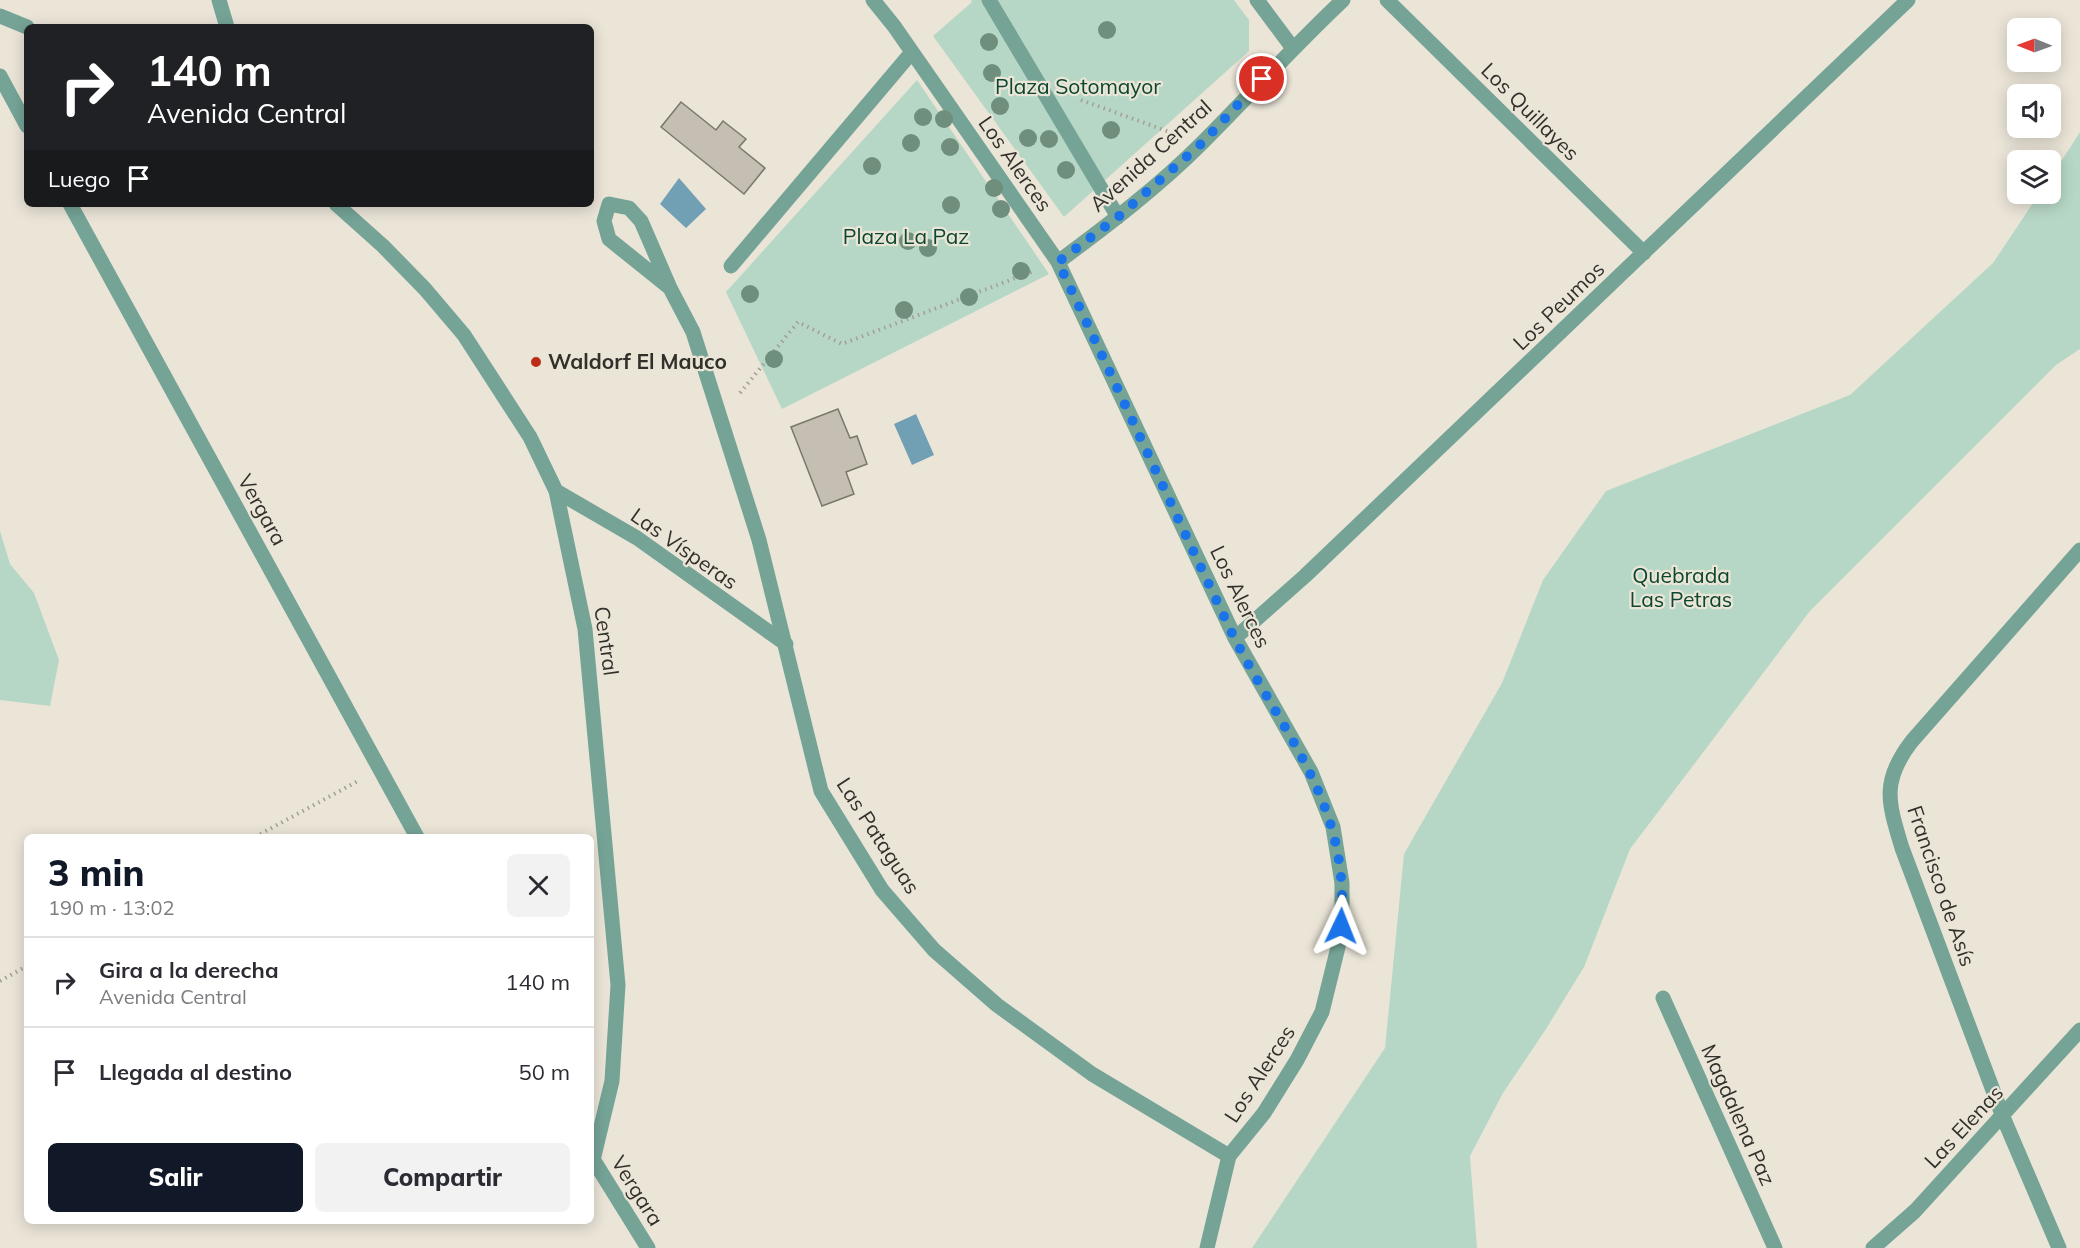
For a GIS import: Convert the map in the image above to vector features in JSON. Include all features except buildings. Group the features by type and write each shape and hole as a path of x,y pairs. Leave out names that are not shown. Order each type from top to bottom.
{"street":[{"path":"219,0 226,24"},
{"name":"Los Alerces","path":"873,0 912,52 1058,262 1235,638 1323,799 1339,856 1342,912 1340,939 1322,1012 1297,1060 1264,1113 1229,1156 1207,1248"},
{"path":"989,0 1118,217"},
{"path":"1257,0 1292,47"},
{"name":"Avenida Central","path":"1058,262 1118,217 1201,144 1292,47 1343,0"},
{"name":"Los Quillayes","path":"1387,0 1644,253"},
{"name":"Los Peumos","path":"1235,638 1305,576 1908,0"},
{"path":"0,16 24,26"},
{"path":"731,266 912,52"},
{"path":"0,76 24,120"},
{"name":"Las Pataguas","path":"670,288 609,239 604,221 609,204 629,208 641,220 670,288 693,332 759,540 821,791 882,890 934,950 997,1005 1092,1074 1229,1156"},
{"name":"Vergara","path":"72,207 415,834"},
{"name":"Central","path":"339,207 404,267 464,336 530,437 556,491 585,629 618,985 612,1080 594,1150"},
{"name":"Las Vísperas","path":"556,491 637,538 786,644"},
{"name":"Francisco de Asís","path":"2059,1248 2003,1117 1902,848 1892,814 1889,790 1895,762 2080,550"},
{"name":"Magdalena Paz","path":"1663,998 1775,1248"},
{"name":"Las Elenas","path":"1873,1248 1915,1211 2080,1030"},
{"name":"Vergara","path":"594,1161 648,1248"}],"path":[{"path":"1076,93 1082,102 1201,144"},
{"path":"720,417 798,322 842,344 1058,262"},
{"path":"261,834 380,769"},
{"path":"0,981 24,968"}],"green space":[{"name":"Plaza Sotomayor","path":"971,0 1234,0 1249,20 1249,51 1064,217 933,36 972,2"},
{"name":"Plaza La Paz","path":"917,80 1049,274 782,409 726,292"},
{"name":"Quebrada Las Petras","path":"2080,132 2080,349 2056,365 1810,611 1630,849 1584,967 1503,1093 1470,1156 1477,1248 1252,1248 1385,1048 1404,854 1502,683 1543,580 1606,491 1850,395 1993,263 2032,204 2061,204 2061,161"},
{"path":"0,531 10,564 34,593 59,660 50,706 0,700"}],"water":[{"path":"679,178 706,209 686,228 660,204"},
{"path":"916,414 934,455 912,465 894,424"}],"place":[{"name":"Waldorf El Mauco","path":"536,362"}],"route":[{"path":"1262,79 1201,144 1118,217 1058,262 1235,638 1311,772 1323,799 1333,827 1339,856 1342,884 1341,926"}]}
